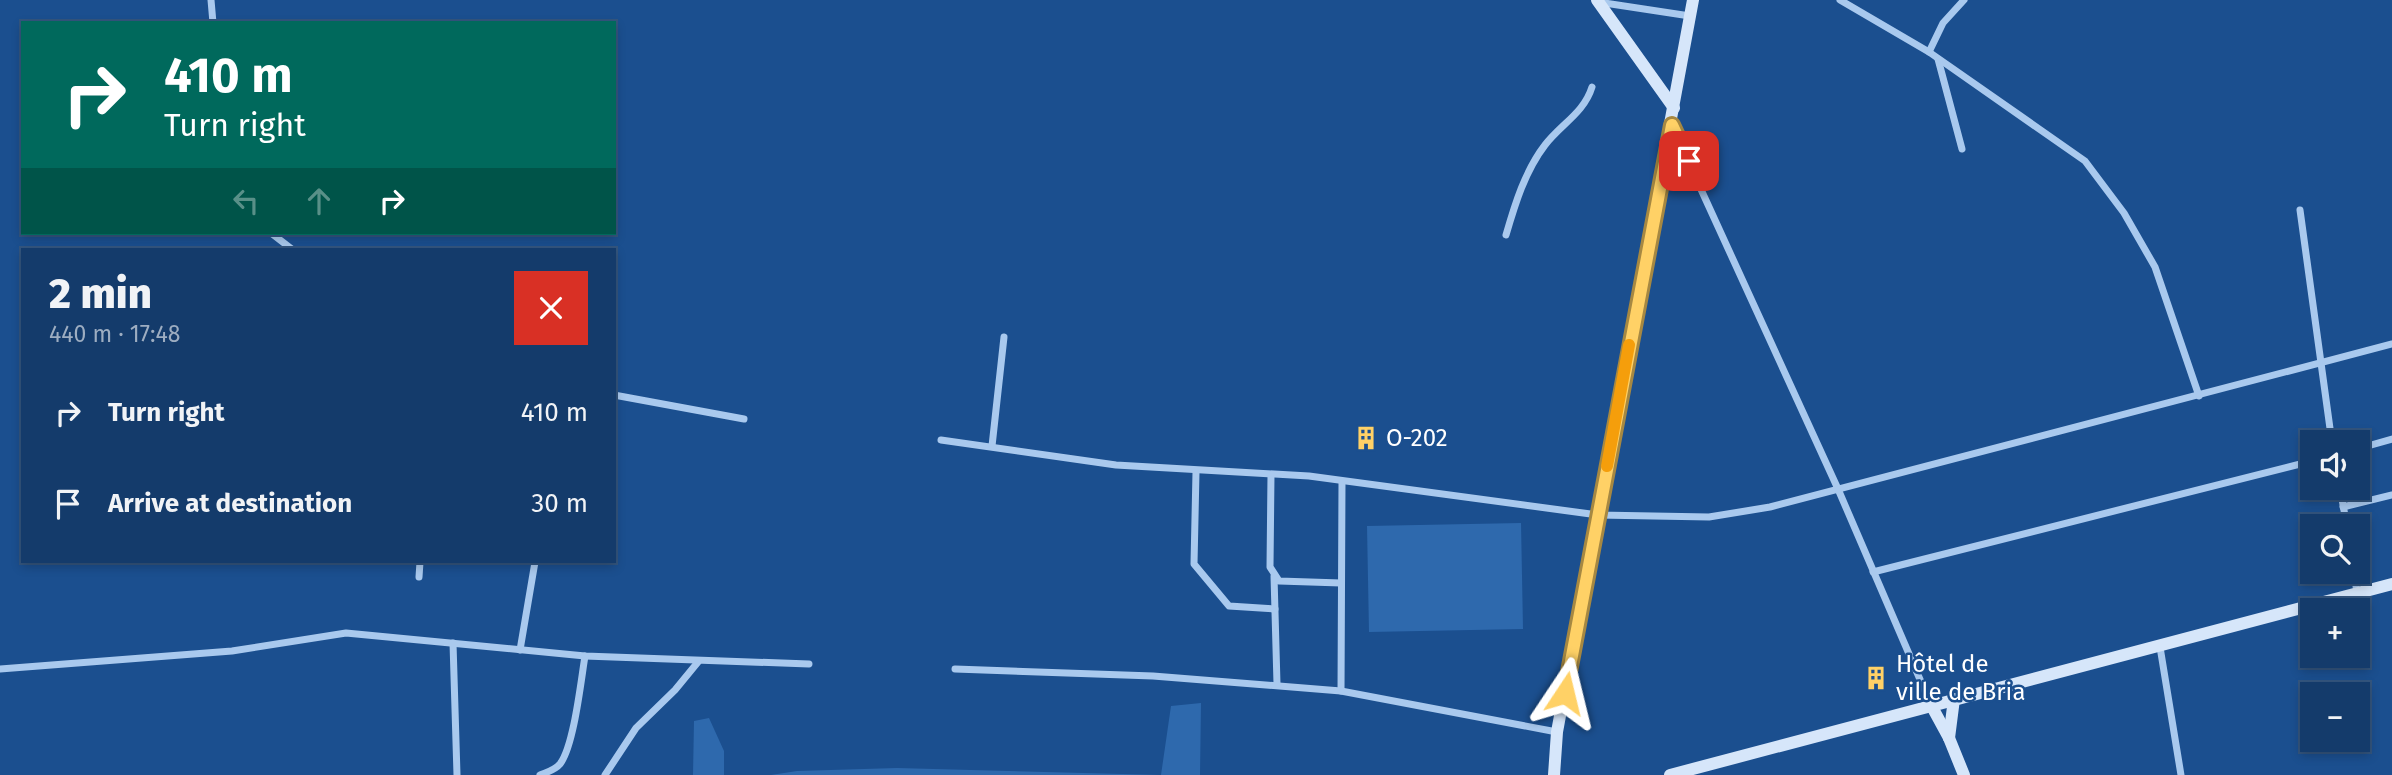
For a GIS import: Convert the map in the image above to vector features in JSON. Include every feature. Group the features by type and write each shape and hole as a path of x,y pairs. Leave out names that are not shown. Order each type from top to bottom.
{"main road":[{"path":"1553,775 1558,733 1693,0"},
{"path":"1597,1 1674,108"},
{"path":"1670,775 2392,584"},
{"path":"1949,738 1954,699"},
{"path":"1931,705 1949,738 1964,775"}],"street":[{"path":"211,0 213,21"},
{"path":"1840,0 1930,52 2076,153 2093,171 2124,213 2155,267 2199,396"},
{"path":"1930,52 1943,23 1964,0"},
{"path":"1597,1 1690,16"},
{"path":"1938,59 1962,149"},
{"path":"1506,235 1517,197 1545,145 1586,105 1592,87"},
{"path":"1672,125 1838,489 1931,705"},
{"path":"2300,210 2330,430"},
{"path":"274,235 290,248"},
{"path":"992,446 1004,337"},
{"path":"940,440 1116,466 1309,476 1598,515 1709,517 1749,511 1838,489 2392,344"},
{"path":"616,395 744,419"},
{"path":"2370,445 2392,439"},
{"path":"1873,572 2300,464"},
{"path":"1196,472 1194,564 1229,606 1275,609"},
{"path":"1271,475 1269,539 1270,567 1274,574 1279,581 1341,583"},
{"path":"1341,691 1342,482"},
{"path":"2343,507 2392,495"},
{"path":"2342,500 2344,514"},
{"path":"419,577 420,563"},
{"path":"520,650 535,563"},
{"path":"1274,574 1277,684"},
{"path":"2356,584 2357,593"},
{"path":"0,669 232,651 346,633 585,656 809,664"},
{"path":"453,643 457,775"},
{"path":"2160,647 2181,775"},
{"path":"540,775 555,769 562,761 577,708 585,656"},
{"path":"605,775 636,728 675,690 698,662"},
{"path":"955,669 1277,684 1341,691 1558,733"}],"shaded area":[{"path":"1521,523 1523,629 1369,632 1367,526"},
{"path":"1201,703 1200,775 1161,775 1171,706"},
{"path":"709,718 724,751 724,775 693,775 694,721"},
{"path":"897,768 1161,775 771,775 797,771"}],"slow traffic":[{"path":"1607,466 1629,345"}],"place":[{"name":"O-202","path":"1366,438"},
{"name":"Hôtel de ville de Bria","path":"1876,678"}],"route":[{"path":"1565,693 1672,125 1689,161"}]}
